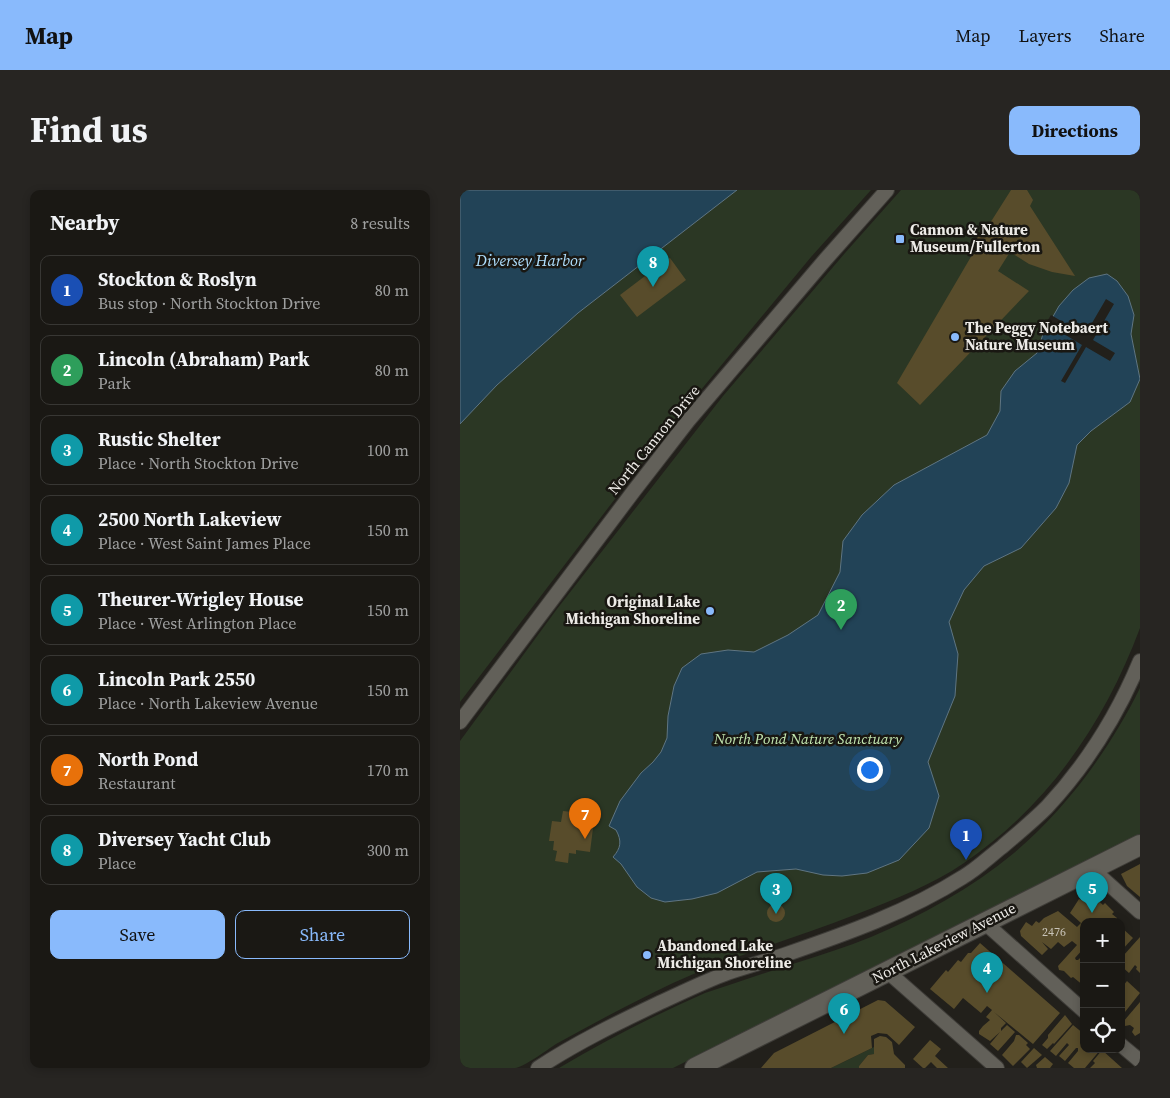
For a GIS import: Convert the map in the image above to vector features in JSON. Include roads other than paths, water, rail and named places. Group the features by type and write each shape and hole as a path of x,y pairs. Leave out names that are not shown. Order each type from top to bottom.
{"main road":[{"name":"North Lakeview Avenue","path":"709,1065 984,922 1140,845"}],"street":[{"name":"North Cannon Drive","path":"460,722 688,421 887,190"},
{"path":"538,1068 606,1028 729,972 783,955 880,919 964,877 1028,825 1048,806 1090,752 1107,726 1125,694 1140,661"},
{"path":"1092,869 1140,912"},
{"path":"984,922 1081,1008"},
{"path":"888,972 997,1068"},
{"path":"1125,1048 1140,1061"}],"water":[{"name":"Diversey Harbor","path":"460,190 737,190 578,313 497,385 460,424"},
{"path":"1107,274 1117,281 1128,296 1134,315 1131,334 1140,379 1130,402 1091,431 1077,445 1069,483 1056,508 1021,548 984,566 964,590 949,622 958,654 955,696 928,762 939,796 929,828 899,860 867,873 842,876 823,875 796,869 757,872 717,893 692,899 665,902 651,898 637,887 621,864 613,857 618,851 620,841 616,830 609,826 620,801 641,773 661,752 667,738 668,716 674,686 682,668 701,654 728,650 754,652 788,635 818,615 840,572 843,541 862,515 894,485 987,435 1000,411 1001,391 1015,371 1037,353 1043,334 1059,306 1073,290 1089,278"}],"place":[{"name":"Cannon & Nature Museum/Fullerton","path":"900,239"},
{"name":"Diversey Yacht Club","path":"653,287"},
{"name":"The Peggy Notebaert Nature Museum","path":"955,337"},
{"name":"Original Lake Michigan Shoreline","path":"710,611"},
{"name":"Lincoln (Abraham) Park","path":"841,630"},
{"name":"North Pond","path":"585,839"},
{"name":"Stockton & Roslyn","path":"966,860"},
{"name":"Theurer-Wrigley House","path":"1092,913"},
{"name":"Rustic Shelter","path":"776,914"},
{"name":"Abandoned Lake Michigan Shoreline","path":"647,955"},
{"name":"2500 North Lakeview","path":"987,993"},
{"name":"Lincoln Park 2550","path":"844,1034"}],"park label":[{"name":"North Pond Nature Sanctuary","path":"808,739"}]}
